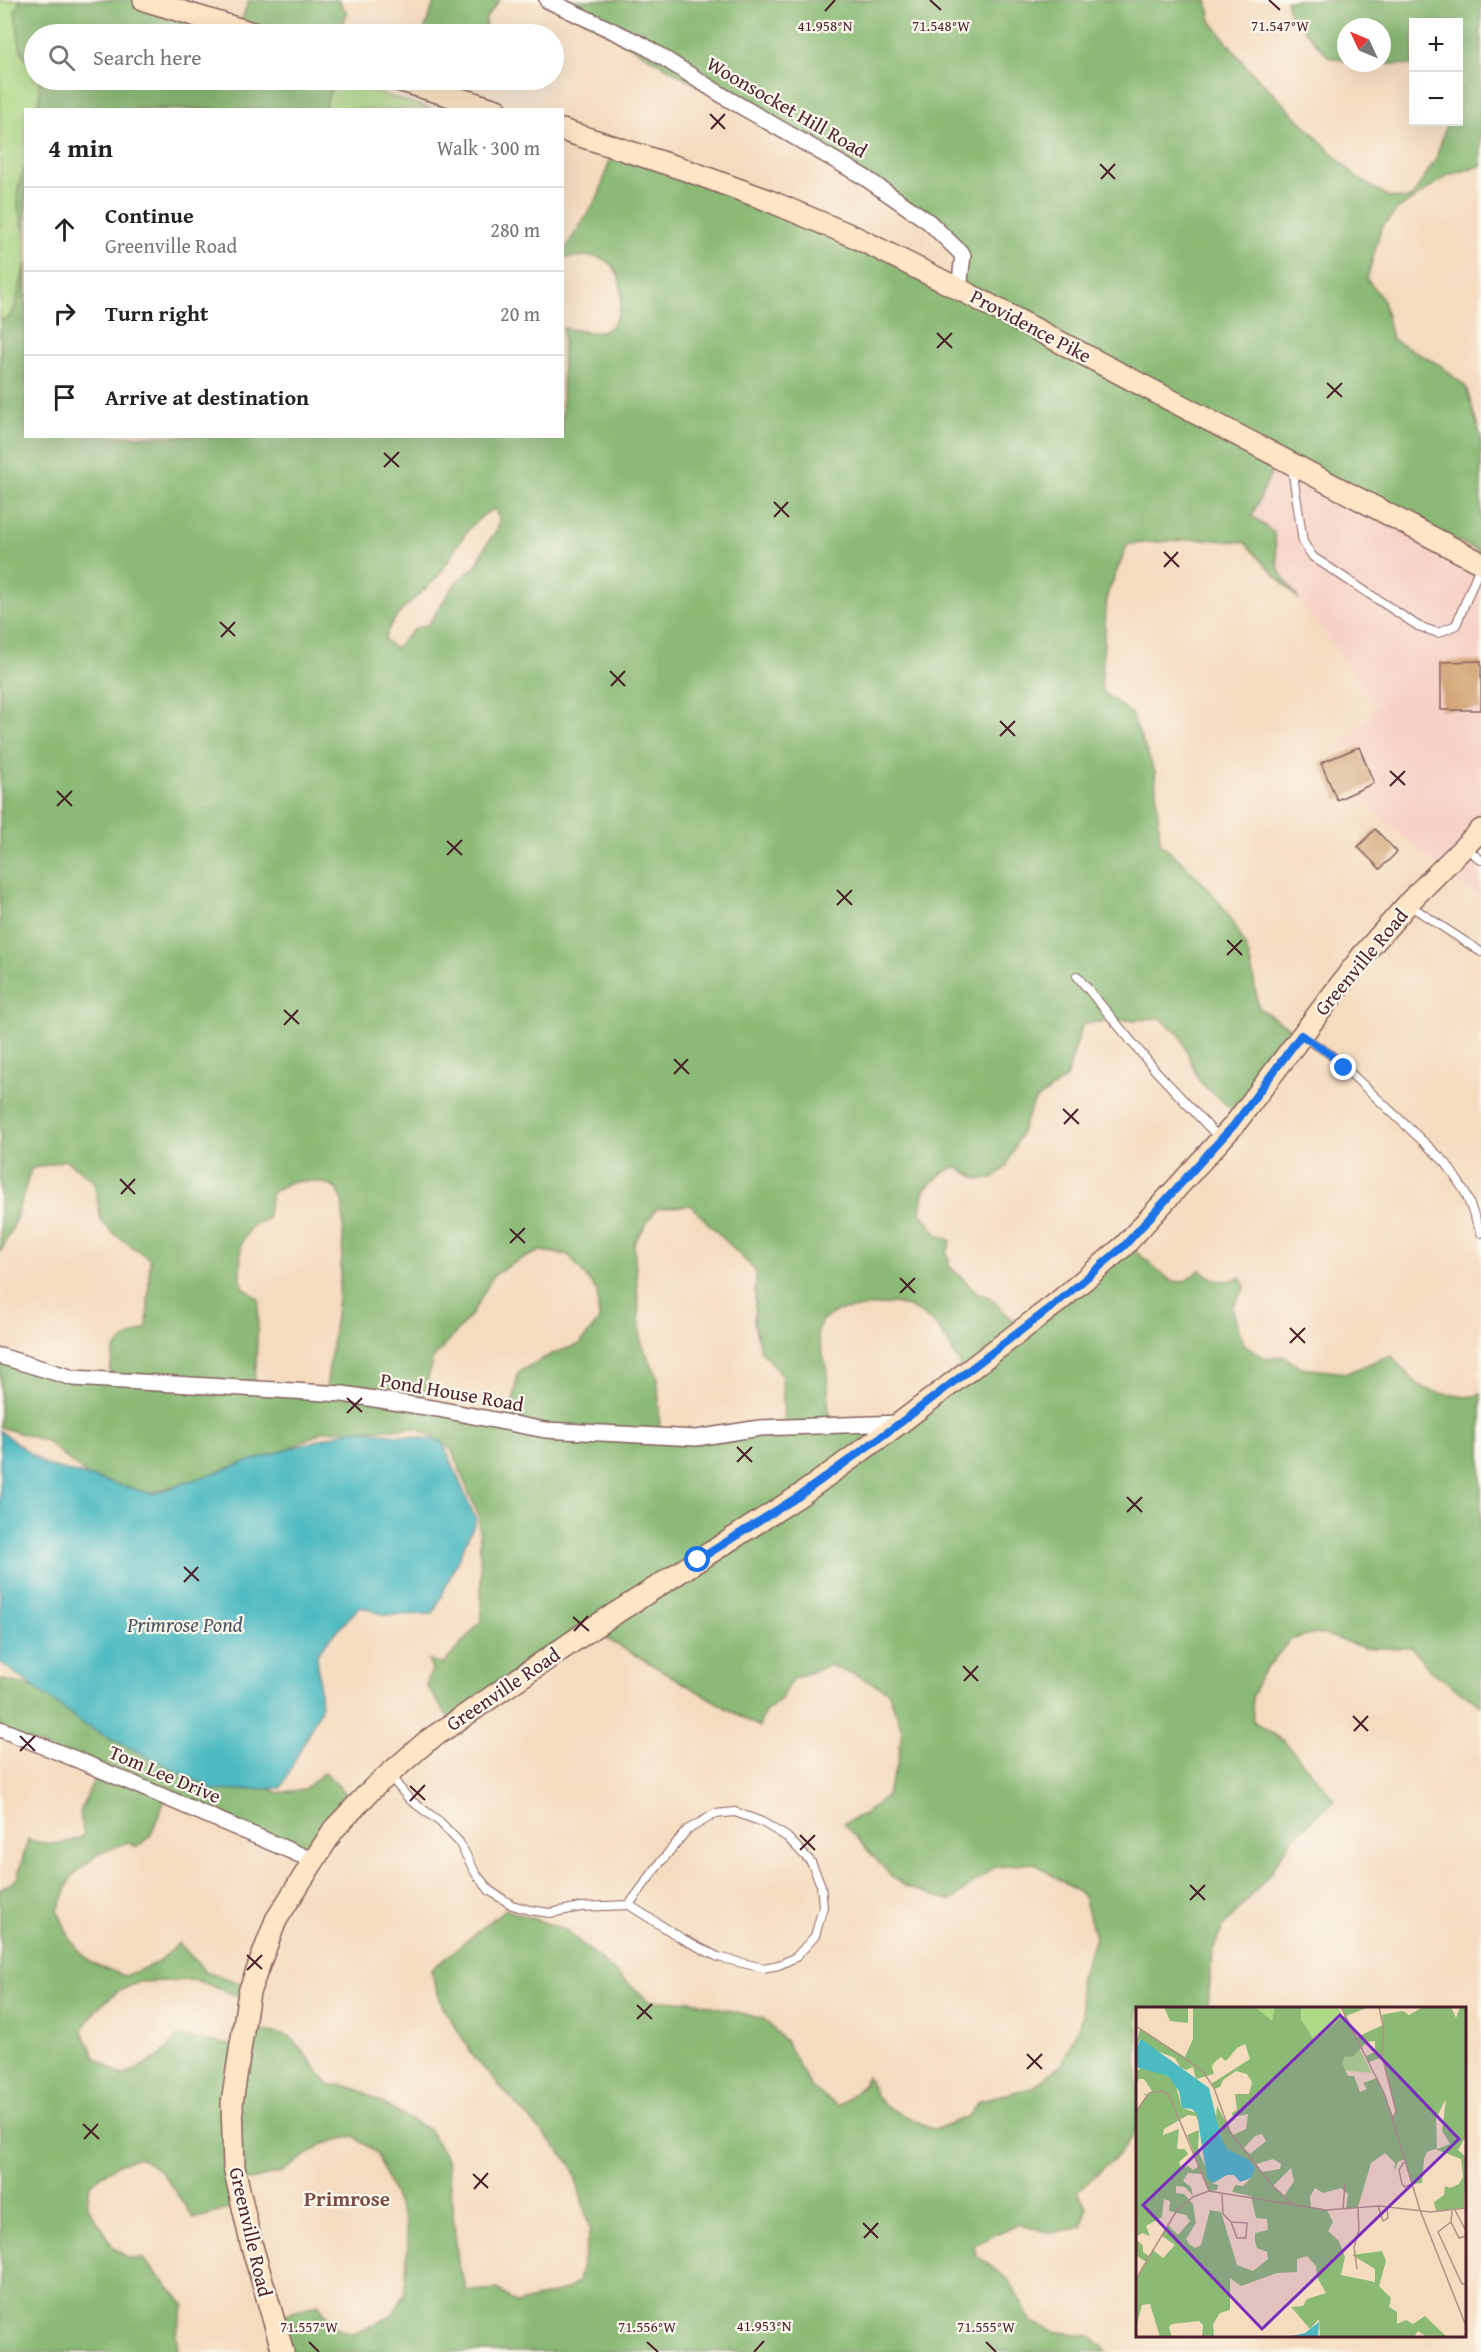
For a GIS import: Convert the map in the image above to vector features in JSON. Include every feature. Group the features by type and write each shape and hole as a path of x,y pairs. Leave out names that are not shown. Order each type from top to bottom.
{"main road":[{"path":"144,0 223,24"},
{"path":"431,90 490,108"},
{"name":"Providence Pike","path":"564,131 683,169 765,199 855,237 959,289 1481,563"},
{"name":"Greenville Road","path":"283,2352 251,2243 234,2167 232,2103 249,1992 276,1920 312,1860 334,1829 426,1742 594,1627 799,1496 900,1423 1058,1302 1124,1246 1221,1140 1362,957 1407,904 1481,830"}],"street":[{"name":"Woonsocket Hill Road","path":"547,0 643,45 725,97 864,177 929,222 963,255 959,289"},
{"name":"Pond House Road","path":"0,1356 73,1378 343,1394 438,1409 545,1430 696,1438 760,1428 900,1423"},
{"name":"Tom Lee Drive","path":"0,1729 312,1860"}],"lane":[{"path":"1291,463 1303,542 1313,557 1418,626 1438,633 1456,625 1481,563"},
{"path":"1464,846 1481,860"},
{"path":"1407,904 1481,952"},
{"path":"1077,976 1156,1071 1221,1140"},
{"path":"1301,1035 1330,1054 1446,1163 1479,1219 1481,1233"},
{"path":"389,1775 410,1799 440,1822 459,1842 476,1874 490,1891 512,1905 550,1913 581,1907 629,1905 681,1938 718,1957 763,1968 779,1965 796,1957 815,1936 823,1907 821,1886 811,1862 787,1837 762,1822 735,1812 715,1814 687,1830 629,1905"}],"shaded area":[{"path":"1278,457 1481,561 1481,899 1438,866 1363,801 1362,789 1371,773 1362,751 1354,746 1338,750 1377,706 1279,571 1274,533 1252,516"}],"green space":[{"path":"0,0 78,0 47,24 24,24 24,90 368,90 428,108 24,108 26,438 0,624"},
{"path":"20,0 147,0 229,24 24,24 24,56 21,51 15,13"},
{"path":"249,0 338,0 347,13 343,24 240,24"},
{"path":"435,0 500,0 486,18 486,24 427,24"},
{"path":"551,0 1207,0 1211,21 1245,65 1357,178 1389,197 1405,199 1412,197 1436,159 1446,126 1463,126 1463,18 1409,18 1409,65 1391,64 1391,18 1337,18 1337,59 1329,57 1290,15 1286,0 1481,0 1481,166 1449,175 1397,210 1381,228 1367,279 1383,300 1392,339 1440,365 1466,387 1481,438 1481,552 1278,457 1252,516 1274,533 1279,571 1299,600 1244,542 1198,539 1128,544 1107,595 1101,690 1131,714 1155,772 1160,843 1212,892 1232,921 1248,954 1259,1008 1297,1033 1238,1115 1199,1081 1180,1035 1160,1018 1083,1023 1066,1078 1034,1102 1006,1167 993,1178 978,1179 956,1167 942,1173 924,1190 920,1211 938,1235 951,1241 947,1253 950,1267 978,1293 989,1297 1018,1325 1126,1243 1171,1281 1184,1282 1200,1270 1219,1281 1241,1277 1245,1288 1232,1307 1243,1344 1266,1359 1284,1356 1301,1368 1347,1373 1391,1355 1411,1378 1431,1391 1471,1397 1481,1394 1481,1706 1430,1670 1412,1648 1365,1648 1326,1635 1310,1634 1290,1640 1261,1675 1252,1697 1253,1721 1285,1742 1335,1800 1290,1840 1269,1875 1222,1929 1212,1952 1208,2007 1136,2007 1136,2130 1122,2151 1077,2192 1087,2207 1082,2227 1052,2233 1017,2224 974,2245 976,2255 1010,2281 1031,2322 1052,2331 1091,2336 1107,2352 282,2352 274,2318 318,2304 337,2329 354,2334 392,2316 405,2291 408,2246 405,2222 377,2154 354,2136 323,2144 282,2172 238,2183 240,2206 194,2219 161,2171 139,2157 118,2164 90,2184 87,2205 113,2247 128,2258 143,2259 185,2305 176,2333 178,2352 0,2352 0,1890 17,1879 28,1839 56,1844 84,1836 80,1812 98,1771 0,1728 0,1679 37,1688 240,1773 278,1793 305,1789 325,1772 355,1803 309,1858 166,1798 150,1836 137,1847 128,1842 98,1854 71,1877 58,1911 71,1941 90,1962 125,1976 158,1962 179,1943 206,1972 247,1985 243,1998 196,1980 139,1982 117,1992 96,2010 82,2031 96,2058 123,2076 159,2057 179,2036 235,2046 243,2026 291,2037 330,2086 343,2085 362,2091 428,2129 447,2159 458,2262 467,2291 498,2289 516,2304 566,2290 578,2282 590,2229 572,2165 475,2059 441,2003 431,1970 505,1909 564,1929 649,2001 692,2001 764,2019 786,2042 811,2087 838,2106 863,2085 867,2076 876,2096 886,2107 935,2130 968,2116 980,2100 1032,2088 1062,2064 1083,2016 1079,1980 1095,1938 1084,1896 1034,1863 995,1867 951,1901 907,1887 893,1878 843,1823 864,1814 885,1797 898,1763 902,1729 888,1691 829,1665 792,1679 781,1699 764,1713 759,1727 590,1629 451,1721 426,1685 432,1670 428,1660 443,1665 482,1620 479,1517 451,1449 418,1428 323,1431 233,1478 173,1486 123,1502 109,1494 46,1441 0,1427 0,1354 72,1376 110,1375 115,1349 130,1336 147,1328 150,1259 114,1234 101,1221 94,1181 65,1160 31,1169 13,1227 0,1253 0,320 8,318 14,310 24,270 24,438 564,438 564,328 600,332 609,328 615,321 621,300 619,278 608,262 598,257 564,258 564,251 599,195 613,149 953,284 962,254 930,221","holes":["494,509 499,518 498,528 484,548 477,565 457,581 428,625 414,629 395,649 385,640 392,622 438,576 468,530 476,522","292,1181 324,1183 335,1188 343,1206 342,1255 326,1389 255,1384 259,1299 244,1288 240,1276 241,1244 251,1226 267,1219 272,1192","690,1205 756,1271 754,1323 760,1349 782,1376 784,1422 660,1435 658,1378 641,1342 634,1243 656,1209","540,1251 569,1255 597,1291 599,1320 580,1344 552,1354 518,1372 510,1420 422,1404 432,1360 472,1314 493,1276 515,1262","895,1303 920,1312 936,1326 961,1366 889,1423 829,1419 827,1370 817,1333 822,1320 837,1311"]},
{"path":"40,90 331,90 324,108 36,108 40,98"},
{"path":"442,90 470,90 467,99"},
{"path":"24,170 24,228 17,200"}],"water":[{"name":"Primrose Pond","path":"355,1429 442,1441 476,1520 433,1614 384,1615 360,1606 317,1653 321,1708 281,1788 216,1791 88,1727 0,1662 0,1431 46,1465 153,1494 240,1464"}],"building":[{"path":"1481,661 1481,710 1441,710 1441,662"},
{"path":"1359,747 1374,783 1337,800 1321,763"},
{"path":"1375,829 1397,852 1380,869 1358,847"}],"district":[{"name":"Primrose","path":"347,2199"}],"route":[{"path":"698,1560 799,1496 900,1423 1058,1302 1124,1246 1234,1125 1301,1035 1330,1054 1344,1068"}]}
